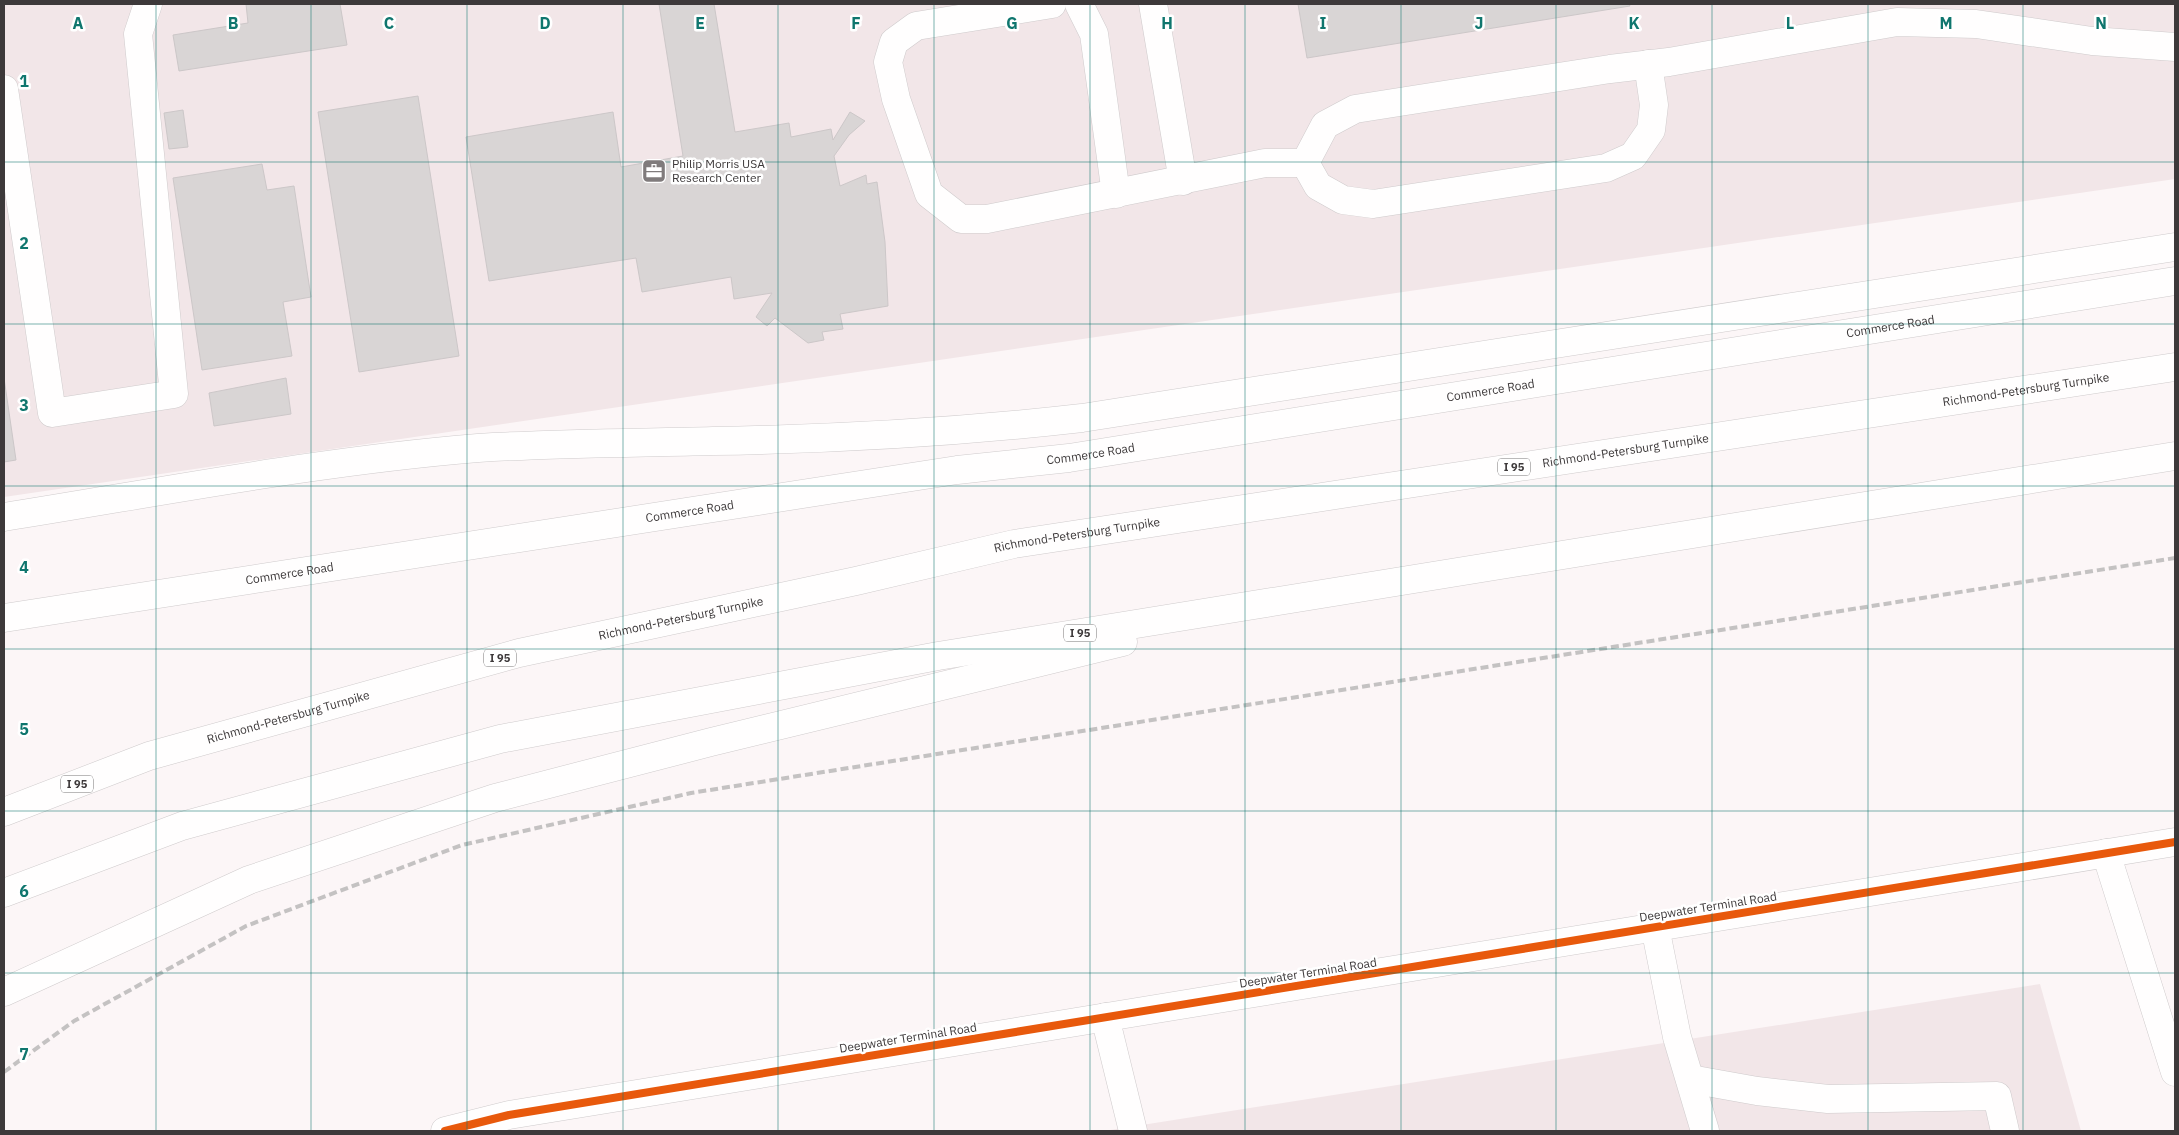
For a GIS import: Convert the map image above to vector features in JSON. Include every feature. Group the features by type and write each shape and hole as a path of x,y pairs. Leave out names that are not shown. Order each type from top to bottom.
{"main road":[{"path":"4,89 52,413 174,394 138,34 148,4"},
{"path":"1052,4 916,26 894,42 888,62 896,99 929,194 961,219 987,219 1265,163 1304,163"},
{"path":"1079,4 1094,34 1116,194"},
{"path":"1153,4 1183,181"},
{"path":"1304,163 1325,124 1355,109 1668,62 1897,22 1976,24 2092,41 2175,47"},
{"path":"1304,163 1318,186 1343,200 1373,204 1606,168 1634,156 1651,130 1654,106 1648,64"},
{"path":"4,517 289,471 477,448 559,443 867,437 954,432 1082,418 2175,247"},
{"name":"Commerce Road","path":"4,618 957,470 1069,458 2175,281"},
{"name":"Richmond-Petersburg Turnpike","path":"4,812 149,756 519,653 856,581 1014,544 2175,367"},
{"name":"I 95","path":"4,893 182,826 500,739 938,656 2175,456"},
{"path":"4,992 249,880 495,798 711,742 1339,590"},
{"path":"4,798 149,756"},
{"name":"Deepwater Terminal Road","path":"445,1131 509,1115 2175,842"},
{"path":"2106,853 2175,1072"},
{"path":"1655,927 1677,1037 1704,1131"},
{"path":"1105,1017 1133,1131"},
{"path":"1690,1079 1758,1091 1828,1099 1997,1096 2005,1131"}],"shaded area":[{"path":"4,4 2175,4 2175,179 4,497"},
{"path":"2040,984 2081,1131 1104,1131"}],"building":[{"path":"246,4 340,4 347,45 179,71 173,35 248,23"},
{"name":"Philip Morris USA Research Center","path":"659,4 714,4 735,132 789,123 791,137 831,129 833,140 850,112 865,121 849,135 834,156 840,186 866,175 867,184 877,182 885,242 888,306 840,314 843,329 822,332 824,340 808,343 775,318 767,326 756,317 772,293 734,299 731,277 642,292 636,258 489,281 466,137 613,112 621,167 683,156"},
{"path":"1298,4 1629,4 1630,6 1307,58"},
{"path":"418,96 459,356 359,372 318,112"},
{"path":"183,110 188,147 169,149 164,113"},
{"path":"262,164 267,190 294,186 311,297 283,302 292,356 202,370 173,178"},
{"path":"4,378 16,460 4,462"},
{"path":"286,378 291,414 214,426 209,393"}],"railway":[{"path":"4,1072 74,1021 246,926 462,845 691,793 2175,558"}],"cycle path":[{"path":"445,1131 509,1115 2175,842"}],"place":[{"name":"Philip Morris USA Research Center","path":"654,171"}]}
